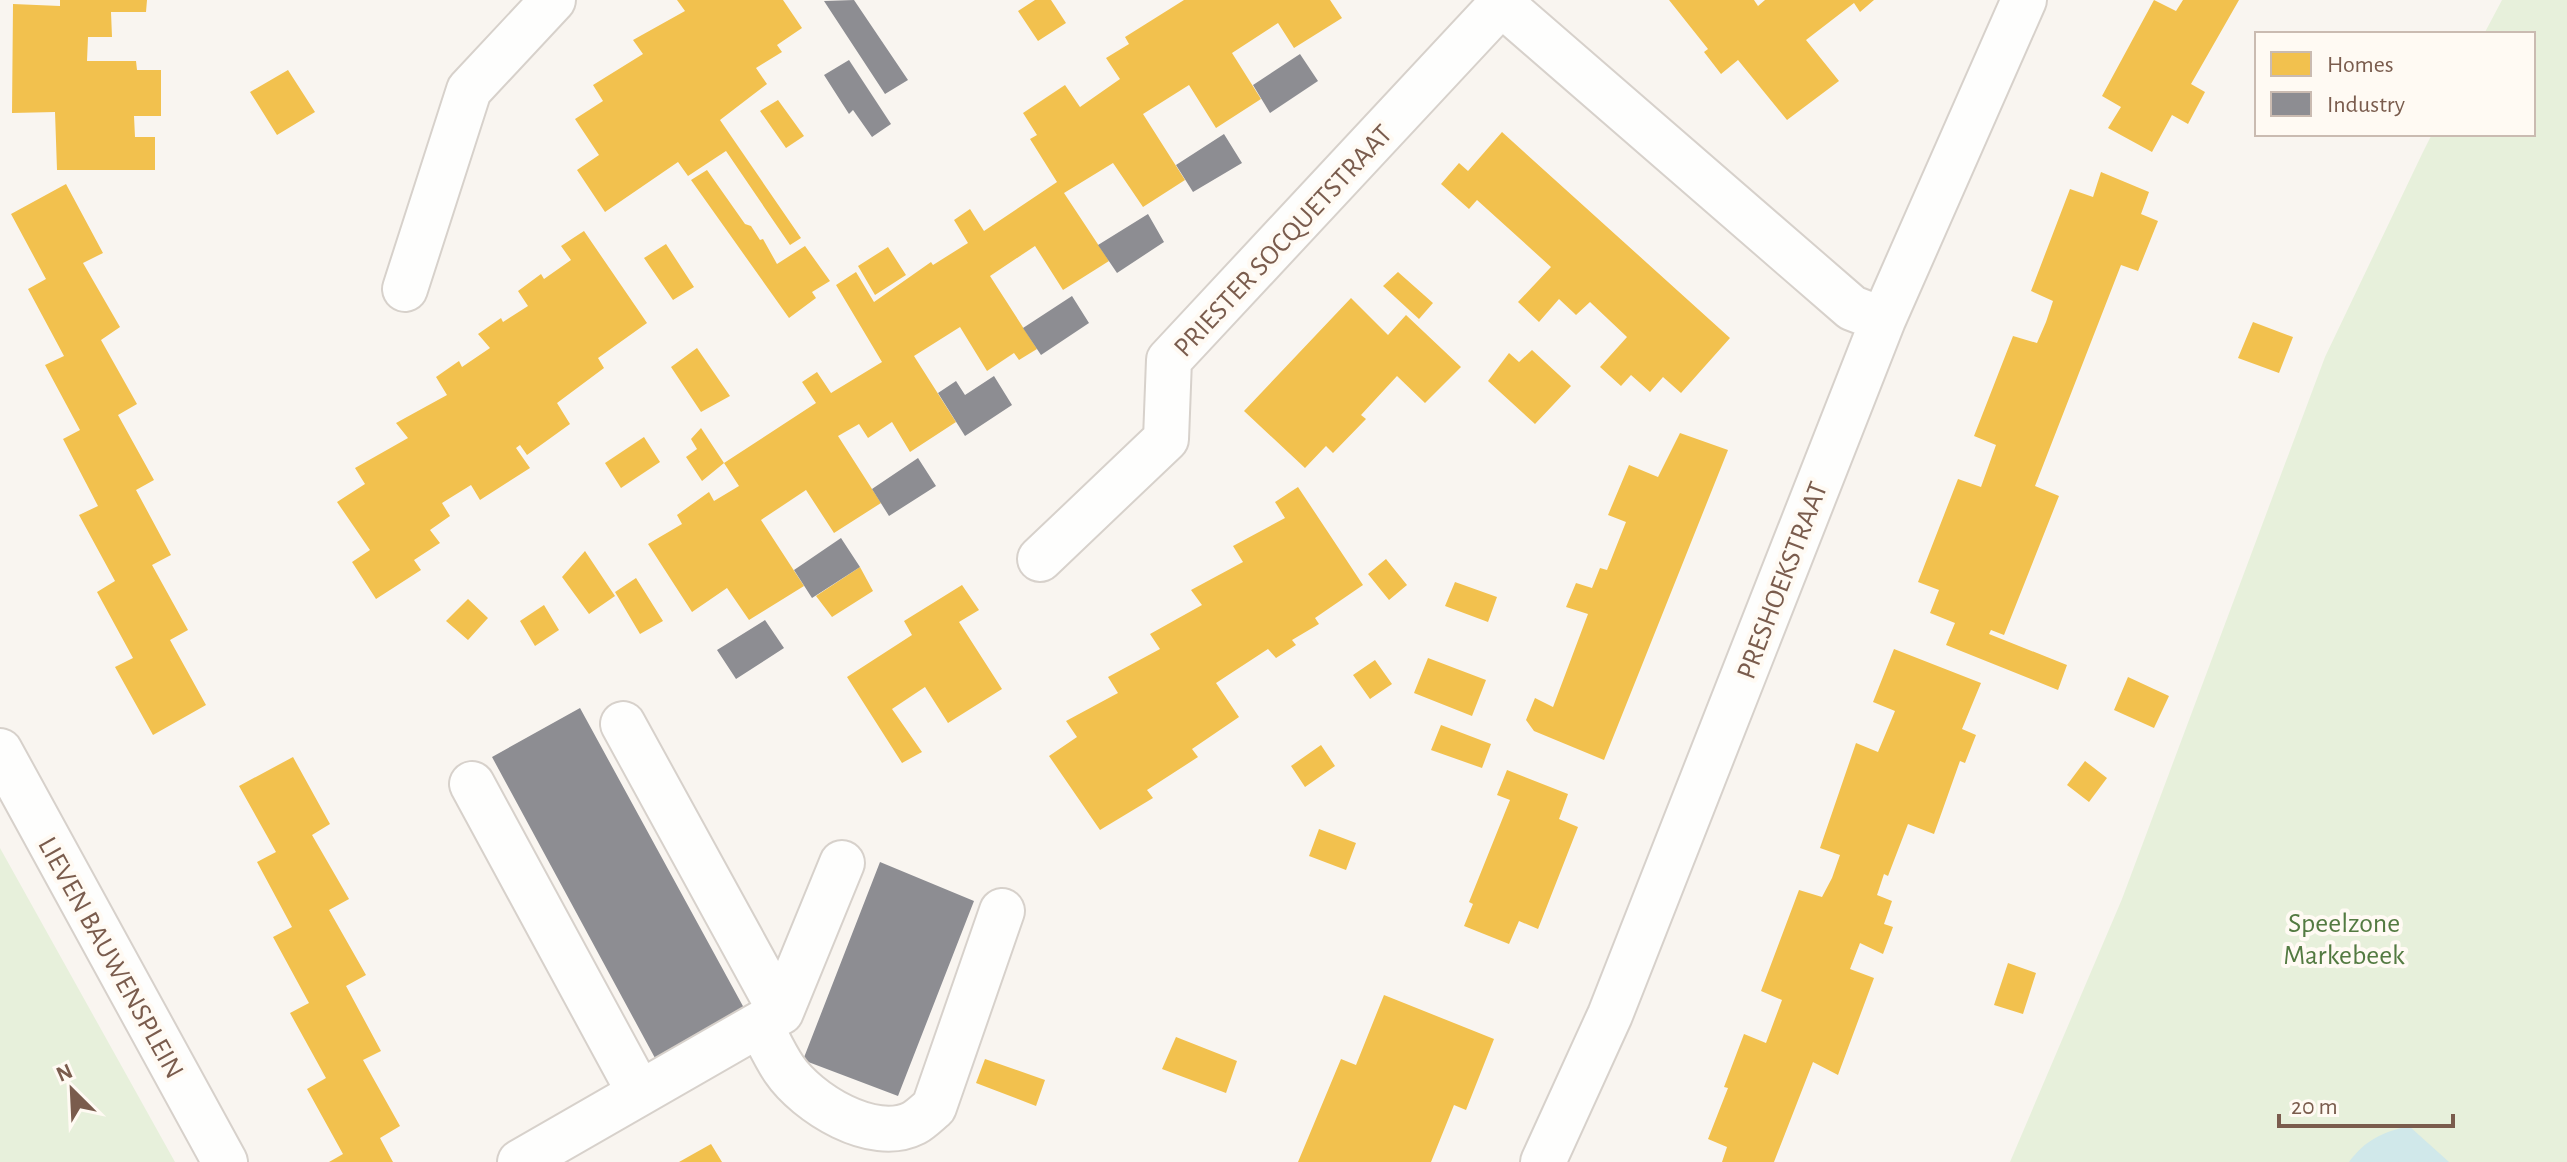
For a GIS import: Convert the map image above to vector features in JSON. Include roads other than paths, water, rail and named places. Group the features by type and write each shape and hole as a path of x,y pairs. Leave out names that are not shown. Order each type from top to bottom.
{"street":[{"path":"405,289 469,90 553,0"},
{"name":"PRESHOEKSTRAAT","path":"1543,1162 1610,1015 1883,320 2024,0"},
{"name":"PRIESTER SOCQUETSTRAAT","path":"1040,559 1166,439 1169,360 1499,2 1852,308 1883,320"},
{"path":"623,724 770,1019 784,1070 807,1095 833,1114 878,1128 912,1124 934,1107 1002,911"},
{"name":"LIEVEN BAUWENSPLEIN","path":"0,751 225,1162"},
{"path":"472,784 639,1092"},
{"path":"520,1162 770,1019 842,863"}],"water":[{"path":"2409,1126 2449,1162 2349,1162 2375,1138"}],"park label":[{"name":"Speelzone Markebeek","path":"2344,938"}]}
